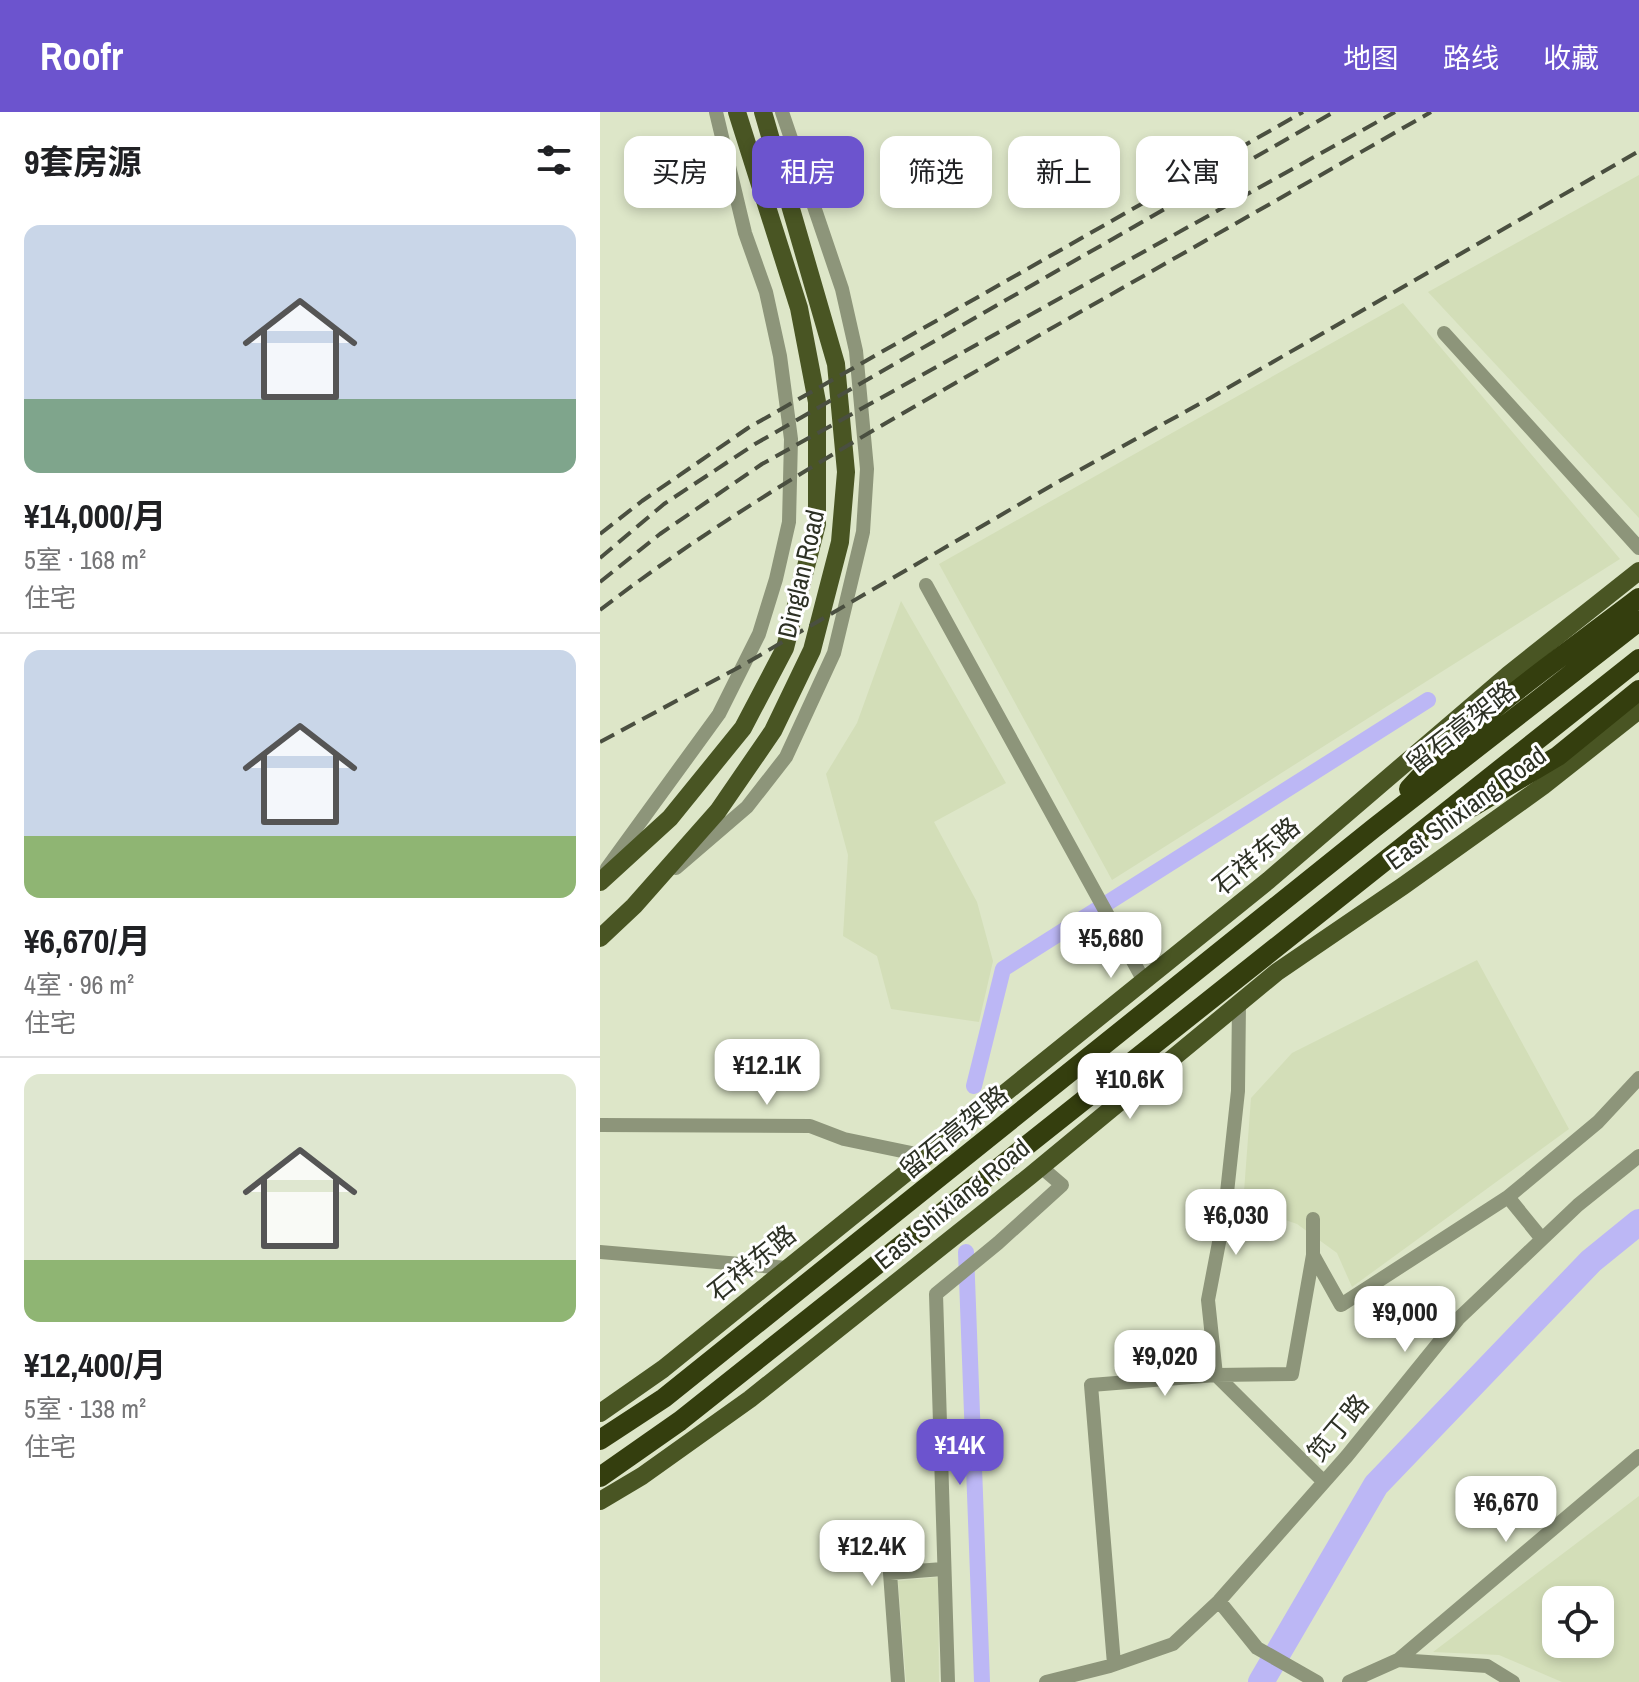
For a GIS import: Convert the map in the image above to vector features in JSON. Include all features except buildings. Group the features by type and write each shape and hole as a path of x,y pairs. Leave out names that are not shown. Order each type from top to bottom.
{"highway":[{"path":"1374,828 1434,760 1639,598"},
{"name":"留石高架路","path":"600,1440 664,1398 1374,828 1639,621"},
{"path":"600,1477 680,1421 1639,659"},
{"path":"1407,846 1558,756 1639,690"}],"main road":[{"name":"Dinglan Road","path":"600,880 670,818 743,728 785,648 817,524 817,402 799,308 737,112"},
{"name":"Dinglan Road","path":"600,938 634,906 718,811 773,731 812,650 840,542 846,472 836,364 763,112"},
{"name":"石祥东路","path":"600,1413 663,1369 1269,880 1508,675 1639,571"},
{"name":"East Shixiang Road","path":"600,1501 642,1476 750,1399 1041,1167 1277,972 1543,786 1639,710"}],"street":[{"path":"600,880 719,714 759,634 789,522 791,439 780,356 766,292 745,233 716,112"},
{"path":"634,906 747,807 786,757 834,653 863,532 867,469 856,351 842,289 782,112"},
{"path":"1444,333 1639,548"},
{"path":"926,585 1144,981"},
{"path":"1239,1003 1238,1091 1227,1196 1208,1300 1216,1375 1324,1482"},
{"path":"1313,1255 1341,1305 1508,1197 1598,1122 1639,1078"},
{"path":"600,1125 810,1126 844,1139 926,1156"},
{"name":"笕丁路","path":"1046,1682 1173,1644 1219,1601 1324,1482 1458,1319 1578,1205 1639,1156"},
{"path":"948,1682 936,1294 1062,1185 1041,1167"},
{"path":"1508,1197 1542,1239"},
{"path":"1114,1664 1091,1385 1216,1375 1292,1374 1313,1255 1313,1219"},
{"path":"600,1252 787,1268"},
{"path":"1349,1682 1398,1660 1639,1456"},
{"path":"898,1682 890,1573 943,1569"},
{"path":"1219,1601 1257,1648 1317,1682"},
{"path":"1398,1660 1487,1666 1513,1682"}],"shaded area":[{"path":"1639,175 1639,518 1428,292"},
{"path":"1403,303 1620,559 1112,880 939,564"},
{"path":"901,601 1006,783 934,822 977,902 993,961 979,1022 891,1009 877,956 843,936 848,855 826,774 857,723"},
{"path":"1477,960 1569,1129 1352,1287 1337,1253 1297,1224 1243,1205 1251,1098 1292,1053"},
{"path":"1639,1496 1639,1682 1562,1682 1499,1655 1433,1652"},
{"path":"938,1577 939,1682 906,1682 898,1581"}],"waterway":[{"path":"974,1086 1003,969 1428,700"},
{"path":"1261,1682 1376,1485 1591,1261 1639,1222"},
{"path":"966,1252 982,1682"}],"railway":[{"path":"600,534 748,428 1303,112"},
{"path":"600,558 664,504 755,444 1334,112"},
{"path":"600,582 660,534 762,464 1395,112"},
{"path":"600,610 700,538 856,441 1431,112"},
{"path":"600,742 743,665 1639,151"}]}
